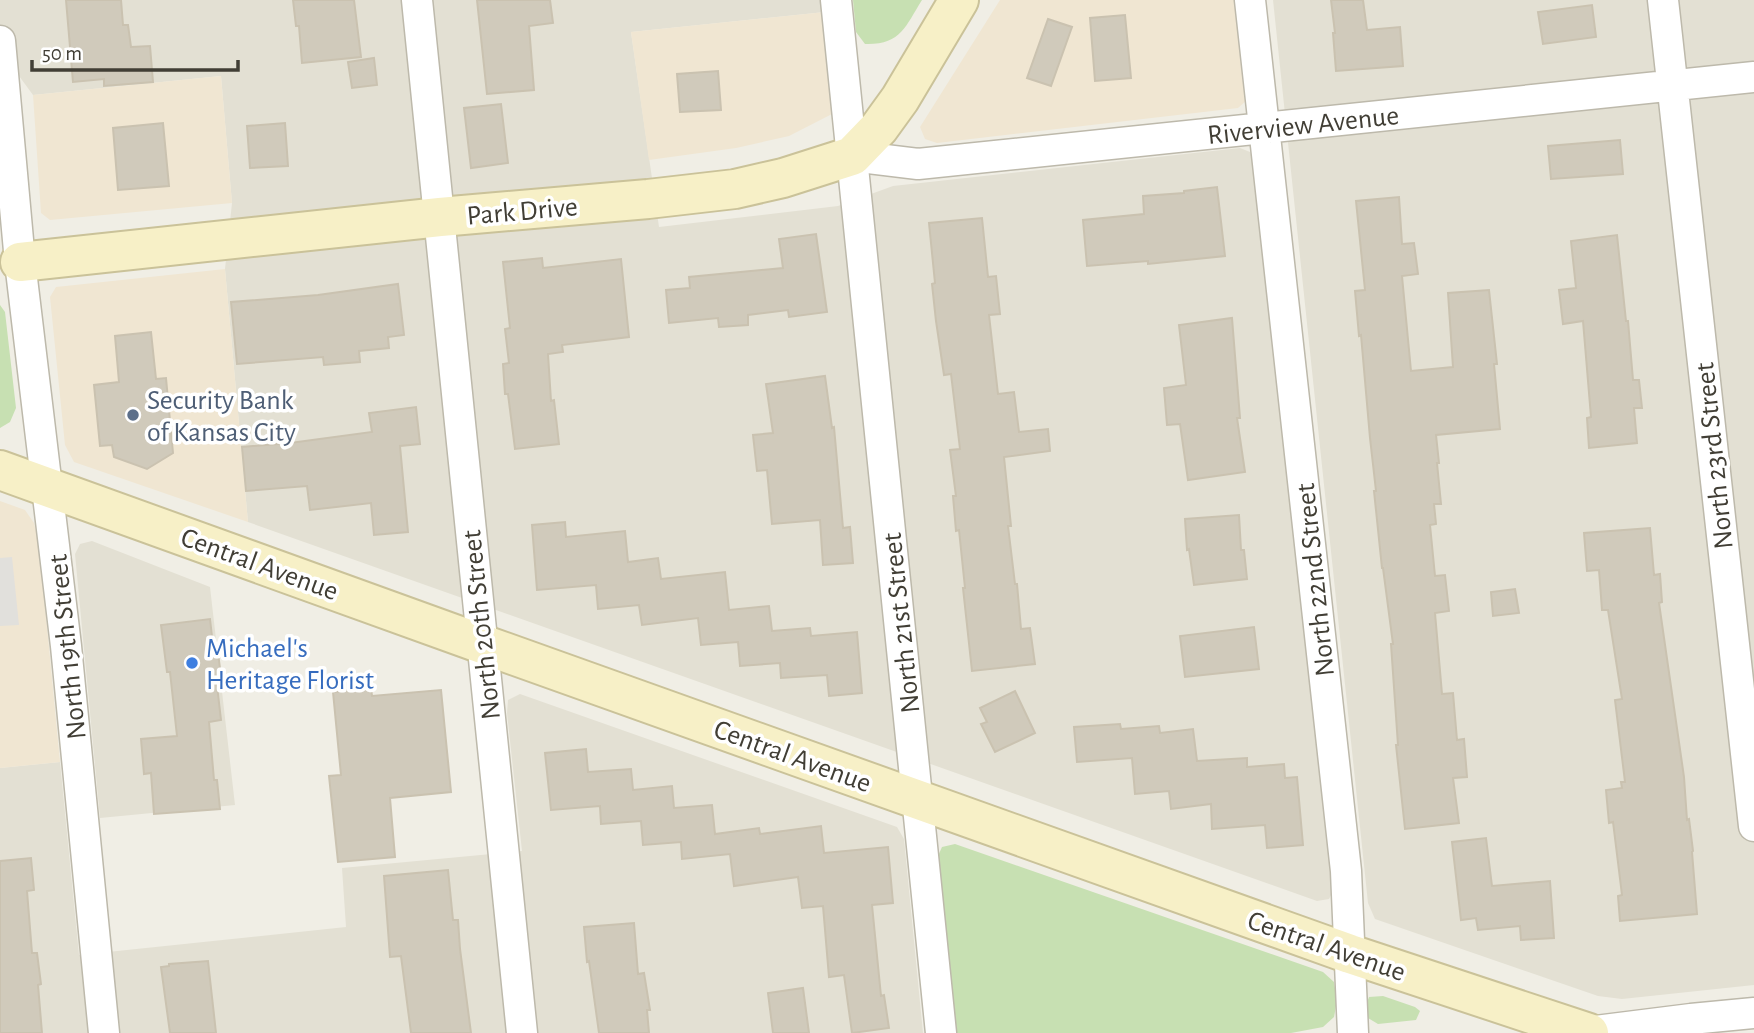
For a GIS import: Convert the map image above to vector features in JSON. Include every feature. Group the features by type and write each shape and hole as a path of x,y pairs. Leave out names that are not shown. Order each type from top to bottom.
{"main road":[{"name":"Park Drive","path":"10,263 440,217 648,199 735,189 783,178 852,156 879,128 900,99 959,0"},
{"name":"Central Avenue","path":"0,470 1350,954 1588,1033"}],"street":[{"name":"North 20th Street","path":"417,0 522,1033"},
{"name":"North 21st Street","path":"835,0 942,1033"},
{"name":"North 22nd Street","path":"1250,0 1345,858 1353,1033"},
{"name":"North 23rd Street","path":"1663,0 1754,826"},
{"name":"North 19th Street","path":"0,41 10,263 47,487 66,646 104,1033"},
{"name":"Riverview Avenue","path":"852,156 918,164 1754,77"},
{"path":"1578,1033 1754,1013"}],"shaded area":[{"path":"0,0 824,0 825,12 631,32 659,227 838,206 893,186 1240,148 1250,152 1257,165 1334,889 1329,899 1317,901 248,522 225,269 232,203 221,76 33,95 0,50"},
{"path":"1000,0 1235,0 1247,100 1238,108 937,143 925,139 920,127"},
{"path":"1273,0 1754,0 1754,985 1622,999 1598,996 1375,919 1368,903"},
{"path":"825,12 834,113 789,136 736,148 649,160 631,32"},
{"path":"221,76 232,203 50,220 41,213 33,95"},
{"path":"225,269 248,522 74,462 65,445 50,297 56,287"},
{"path":"0,501 25,510 34,523 39,543 60,762 0,768"},
{"path":"92,541 210,587 235,805 100,818 75,554 80,544"},
{"path":"12,557 19,625 0,626 0,558"},
{"path":"520,694 897,827 904,839 923,1033 0,1033 0,768 60,762 79,955 346,927 342,868 522,851 507,713 508,700"}],"green space":[{"path":"853,0 922,0 906,26 894,38 877,44 865,44 856,32"},
{"path":"0,305 5,312 16,408 10,422 0,428"},
{"path":"955,844 1323,972 1334,982 1337,1001 1334,1017 1323,1027 1291,1033 957,1033 938,856 942,847"},
{"path":"1383,996 1415,1007 1420,1011 1416,1020 1378,1024 1368,1018 1365,1008 1369,997"}],"building":[{"path":"66,0 121,0 123,25 128,25 131,47 150,46 153,82 104,86 104,79 73,82"},
{"path":"293,0 354,0 361,57 302,63 299,26 296,26"},
{"path":"477,0 550,0 553,23 529,26 534,90 487,94"},
{"path":"1331,0 1363,0 1367,30 1400,27 1403,66 1336,71"},
{"path":"1592,5 1596,37 1543,44 1538,12"},
{"path":"1125,15 1131,78 1095,81 1090,18"},
{"path":"1048,19 1072,27 1051,86 1027,78"},
{"path":"374,58 377,85 352,88 348,62"},
{"path":"718,71 721,110 680,112 677,74"},
{"path":"501,104 508,163 471,168 464,108"},
{"path":"163,123 169,186 118,190 113,128"},
{"path":"285,123 288,166 250,168 247,126"},
{"path":"1620,140 1623,174 1551,179 1548,146"},
{"path":"1217,187 1225,256 1148,264 1148,261 1087,266 1083,220 1144,214 1143,196"},
{"path":"1399,197 1402,244 1414,243 1418,274 1402,276 1411,371 1453,367 1448,293 1489,290 1497,364 1494,364 1500,429 1436,435 1441,504 1434,504 1436,524 1430,525 1435,576 1445,575 1449,611 1435,613 1442,694 1453,693 1457,740 1464,739 1467,777 1453,778 1459,823 1405,829 1396,745 1393,644 1382,568 1355,291 1365,290 1356,201"},
{"path":"982,218 988,277 996,276 1000,314 989,315 998,394 1014,392 1019,432 1048,429 1050,451 1004,457 1011,526 1008,526 1021,629 1030,628 1035,664 972,671 950,450 960,449 951,374 944,375 936,321 929,223"},
{"path":"816,234 827,312 789,317 788,310 748,315 748,325 719,327 718,318 669,323 666,290 690,288 689,277 783,268 779,239"},
{"path":"1617,235 1633,380 1639,380 1642,408 1634,408 1637,443 1589,448 1587,418 1591,417 1583,321 1563,324 1559,290 1576,288 1571,241"},
{"path":"542,258 543,268 621,259 629,337 562,345 563,352 548,354 551,401 554,400 559,444 515,449 508,394 505,394 503,364 509,363 505,329 510,328 503,262"},
{"path":"398,284 404,335 388,337 389,348 359,351 360,362 324,365 323,357 237,364 231,302 318,295"},
{"path":"1232,318 1240,418 1237,418 1245,472 1188,480 1180,424 1167,425 1164,388 1186,385 1179,325"},
{"name":"Security Bank of Kansas City","path":"151,332 156,379 166,378 173,453 147,469 114,457 112,445 100,446 94,385 119,382 115,336"},
{"path":"825,376 832,428 834,427 843,528 850,527 853,563 823,565 820,520 772,524 767,470 757,471 753,435 773,433 766,384"},
{"path":"416,407 420,444 400,446 408,532 374,535 371,503 310,510 307,486 246,491 242,447 372,432 369,413"},
{"path":"1239,515 1241,550 1244,550 1247,579 1194,585 1189,549 1187,550 1185,519"},
{"path":"565,522 566,537 625,531 628,562 658,558 661,579 725,572 729,610 769,606 772,631 810,628 811,636 857,632 862,693 829,696 827,675 781,678 780,663 740,666 738,642 701,645 698,618 642,625 639,605 598,609 596,585 537,590 532,525"},
{"path":"1650,528 1654,575 1660,574 1662,602 1659,603 1684,777 1697,914 1620,921 1618,896 1622,895 1606,790 1622,788 1621,782 1625,782 1615,700 1622,699 1608,610 1602,610 1599,570 1587,571 1584,533"},
{"path":"1515,589 1519,613 1493,616 1491,592"},
{"path":"210,619 214,654 218,653 221,676 216,677 221,720 209,722 214,780 217,780 220,809 154,814 151,773 144,774 141,739 177,736 170,672 167,672 161,625"},
{"path":"1254,627 1259,669 1185,677 1180,636"},
{"path":"371,688 372,696 441,690 451,792 390,798 395,857 338,862 329,776 341,775 333,692"},
{"path":"1015,691 1035,733 995,752 981,724 987,722 980,708"},
{"path":"1120,724 1121,729 1159,726 1160,733 1193,729 1197,761 1247,758 1247,767 1284,764 1285,778 1297,777 1303,845 1267,848 1265,825 1212,829 1211,804 1171,809 1169,791 1135,794 1132,758 1077,762 1074,727"},
{"path":"586,749 588,772 631,769 633,790 672,786 674,808 712,805 715,834 759,828 760,834 821,826 824,853 888,847 893,903 872,905 881,996 884,995 889,1028 852,1033 844,975 829,977 823,906 802,908 798,877 734,886 730,854 682,859 681,842 643,845 641,821 601,824 600,806 551,810 545,753"},
{"path":"1486,838 1492,886 1550,881 1554,938 1521,940 1520,926 1478,930 1476,918 1461,920 1452,842"},
{"path":"31,858 34,890 27,891 32,953 37,953 41,984 38,985 42,1033 0,1033 0,861"},
{"path":"448,870 453,920 458,920 471,1033 411,1033 401,956 390,957 384,876"},
{"path":"634,923 638,974 644,973 650,1010 647,1010 649,1033 599,1033 584,927"},
{"path":"208,961 216,1033 170,1033 161,967"},
{"path":"803,988 809,1033 773,1033 768,993"}],"place":[{"name":"Security Bank of Kansas City","path":"133,415"},
{"name":"Michael's Heritage Florist","path":"192,663"}]}
